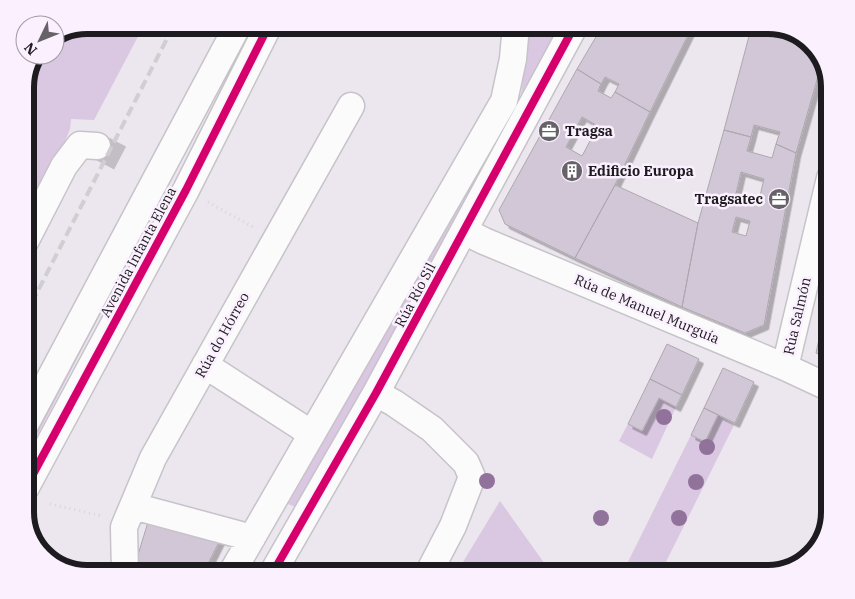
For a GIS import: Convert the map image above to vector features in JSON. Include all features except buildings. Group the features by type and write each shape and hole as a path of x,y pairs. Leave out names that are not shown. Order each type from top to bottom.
{"street":[{"name":"Avenida Infanta Elena","path":"34,408 233,34"},
{"name":"Avenida Infanta Elena","path":"34,473 186,190 264,34"},
{"name":"Rúa Río Sil","path":"237,565 504,101 513,59 515,34"},
{"name":"Rúa Río Sil","path":"277,565 376,393 570,34"},
{"name":"Rúa do Hórreo","path":"125,565 124,527 153,458 351,106"},
{"path":"494,117 515,136"},
{"path":"34,224 64,166 80,145 97,146"},
{"name":"Rúa Salmón","path":"785,367 821,216"},
{"name":"Rúa de Manuel Murguía","path":"464,231 821,384"},
{"path":"205,365 312,434"},
{"path":"376,393 432,429 466,463 472,477 453,526 433,565"},
{"path":"130,513 252,538"}],"path":[{"path":"206,201 276,239"},
{"path":"50,504 130,513"}],"shaded area":[{"path":"87,34 139,34 94,120 71,119 70,129 34,220 34,83 39,65 65,65 65,39 67,38"},
{"path":"527,34 556,34 521,95"},
{"path":"468,181 477,184 298,508 288,504"},
{"path":"159,195 162,196 34,442 34,432"},
{"path":"659,398 676,407 652,459 619,441 628,424 643,431"},
{"path":"718,415 734,425 664,565 626,565 691,435 705,441"},
{"path":"500,501 546,565 466,565 463,562"}],"tunnel":[{"path":"97,146 124,160"}],"railway":[{"path":"34,298 169,34"}],"cycle path":[{"path":"34,472 186,190 264,34"},
{"path":"277,565 376,393 570,34"}],"place":[{"name":"Tragsa","path":"549,131"},
{"name":"Edificio Europa","path":"572,171"},
{"name":"Tragsatec","path":"779,199"}]}
